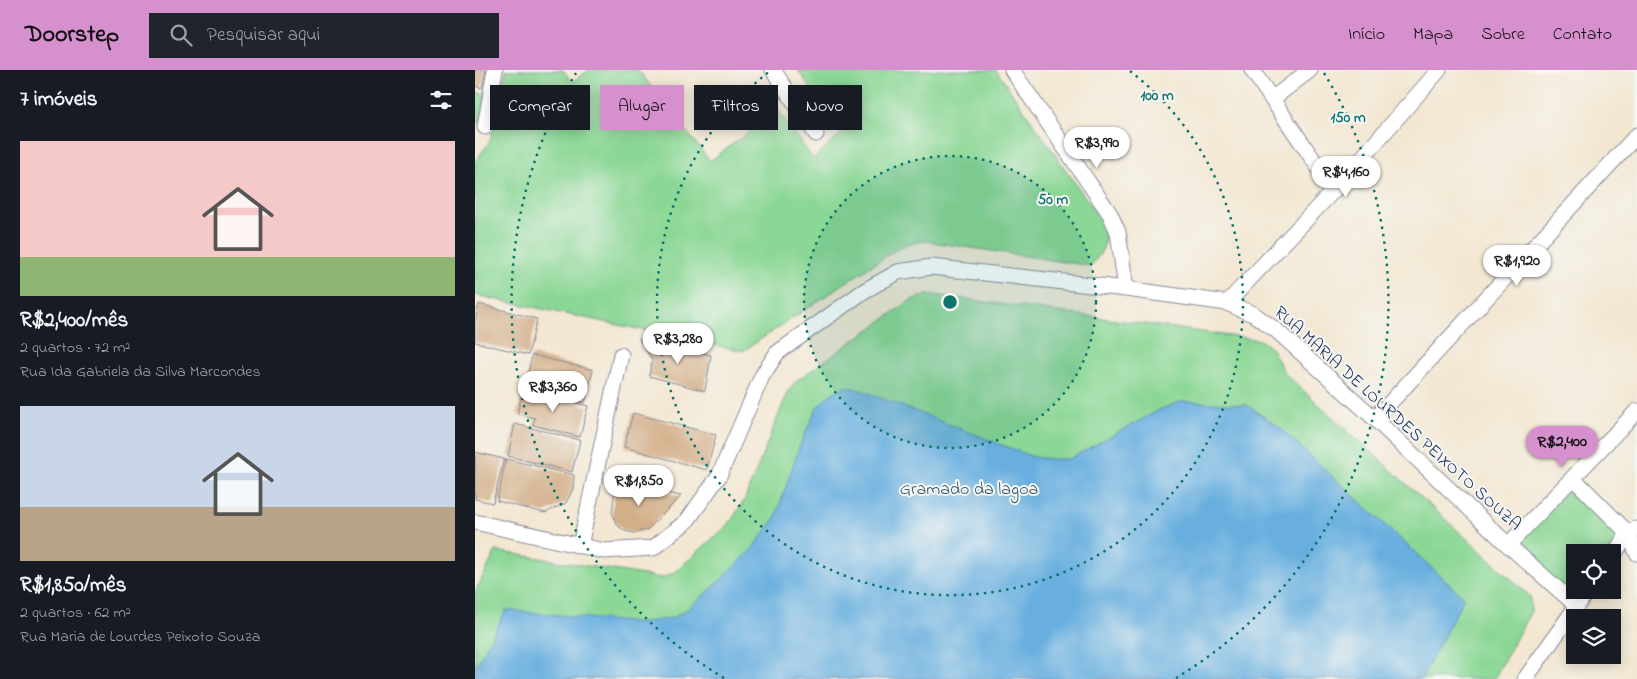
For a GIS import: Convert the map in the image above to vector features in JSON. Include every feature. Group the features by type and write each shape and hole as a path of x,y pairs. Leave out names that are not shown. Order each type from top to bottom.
{"street":[{"path":"485,126 495,70"},
{"path":"773,70 816,134"},
{"path":"1012,70 1110,214 1117,232 1126,289"},
{"path":"1252,70 1334,190"},
{"path":"1272,99 1310,70"},
{"path":"1227,303 1334,190 1439,70"},
{"path":"1375,419 1637,135"},
{"name":"RUA MARIA DE LOURDES PEIXOTO SOUZA","path":"475,522 604,551 653,548 687,521 719,476 762,376 777,353 864,291 898,272 931,268 1126,289 1227,303 1255,315 1277,331 1375,419 1508,545 1577,606"},
{"path":"581,546 621,355"},
{"path":"1508,545 1637,411"},
{"path":"1573,478 1633,531 1637,553"},
{"path":"1621,546 1633,531"},
{"path":"1525,679 1582,599"}],"green space":[{"path":"506,70 563,70 572,82 589,70 638,70 650,85 600,85 600,130 684,130 684,128 710,161 751,130 778,130 778,110 788,124 788,130 792,130 813,159 841,134 838,130 862,130 862,85 808,85 798,70 996,70 1103,223 1104,246 1091,266 925,241 913,243 892,252 743,351 475,295 475,162 490,141 492,130 590,130 590,85 503,85"},
{"path":"475,92 486,94 480,123 475,122"},
{"name":"Gramado da lagoa","path":"928,294 1260,340 1272,349 1285,374 1530,596 1531,611 1494,679 475,679 475,592 496,551 662,578 674,573 729,524 744,501 787,394 796,381 911,300"},
{"path":"1573,485 1621,533 1613,544 1566,544 1566,590 1514,544"}],"water":[{"name":"Gramado da lagoa","path":"846,386 1033,457 1051,459 1069,459 1161,409 1183,401 1247,405 1279,427 1464,598 1421,679 475,679 475,668 506,610 640,623 673,618 689,608 752,549 775,519 800,445 817,407 831,394"}],"building":[{"path":"475,70 486,70 482,88 475,86"},
{"path":"479,304 537,319 528,355 475,342 475,321"},
{"path":"639,339 711,355 705,391 649,376 652,360"},
{"path":"532,355 593,370 585,403 549,394 550,389 538,386 539,379 527,377"},
{"path":"523,390 588,406 580,437 533,425 535,418 517,414"},
{"path":"633,413 716,435 707,470 624,447"},
{"path":"515,424 580,440 572,472 508,456"},
{"path":"475,452 504,459 493,503 475,499"},
{"path":"506,459 574,475 573,489 566,503 545,513 497,501"},
{"path":"616,482 681,496 647,530 634,533 625,531 617,525 612,512"}]}
